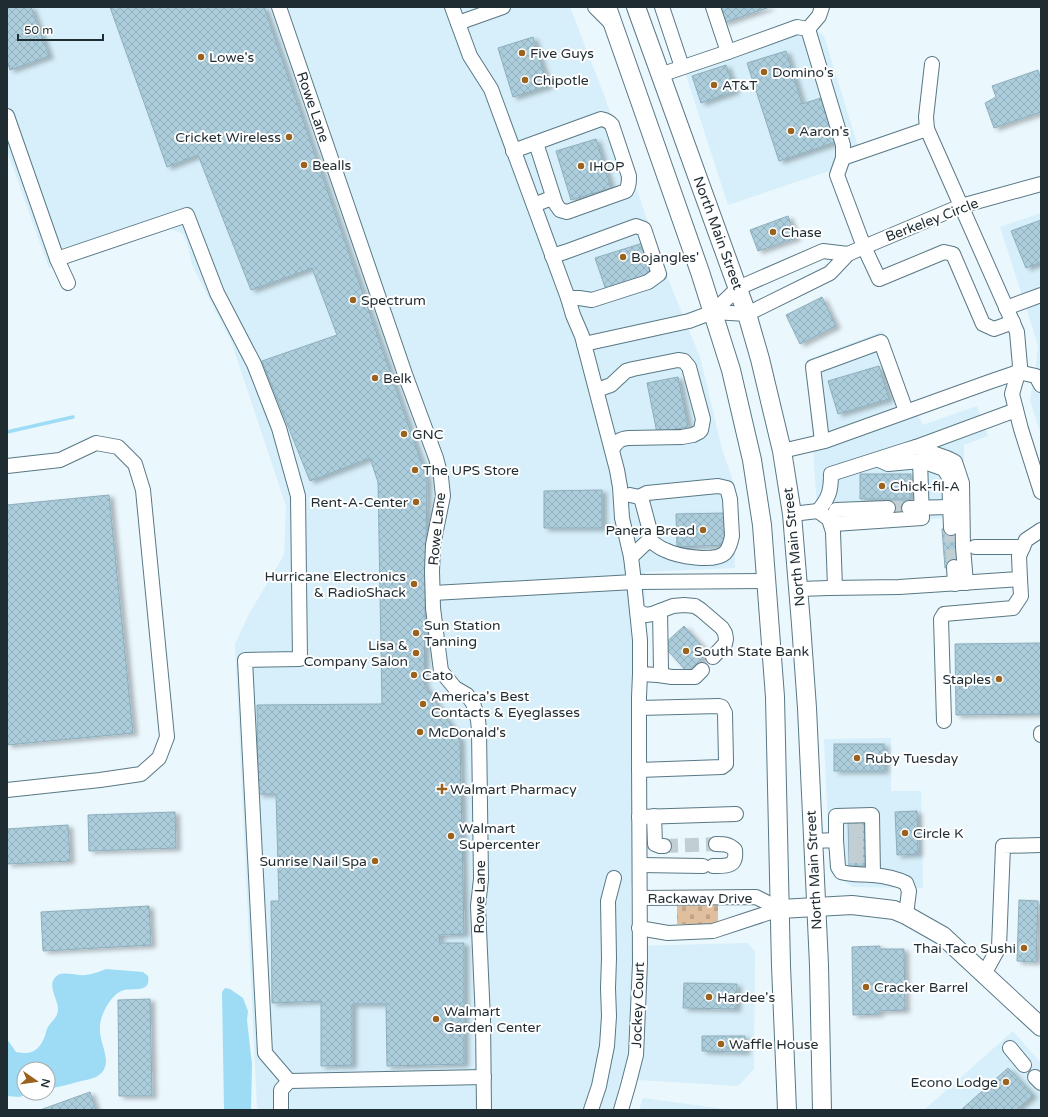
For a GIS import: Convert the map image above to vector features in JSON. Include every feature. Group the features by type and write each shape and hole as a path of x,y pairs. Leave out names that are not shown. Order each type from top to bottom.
{"main road":[{"name":"North Main Street","path":"607,7 713,312 731,370 752,460 762,525 775,697 781,966 787,1110"},
{"name":"North Main Street","path":"636,7 747,314 760,359 782,451 792,514 807,708 816,908 822,1110"},
{"path":"780,909 852,905 894,910 906,915 942,936 1040,1021"}],"street":[{"name":"Rowe Lane","path":"279,7 406,377 436,458 441,477 443,496 433,545 433,593 434,615 442,671 455,688 467,695 473,703 480,730 481,879 478,906 483,1020 484,1110"},
{"name":"Jockey Court","path":"452,7 470,56 491,89 582,336 617,470 622,518 631,557 640,640 640,963 636,1055 621,1110"},
{"path":"458,23 504,7"},
{"path":"595,7 614,25"},
{"path":"662,7 682,67"},
{"path":"713,7 728,52"},
{"path":"808,29 818,16 822,7"},
{"path":"660,75 797,27 808,29"},
{"path":"808,29 843,145 843,158 837,175 864,247 879,279 944,252 952,254 983,324 994,329 1012,322"},
{"path":"932,64 926,117 927,129 1017,332 1020,366 1012,394 1041,492"},
{"path":"7,116 57,259 68,283"},
{"path":"513,151 601,119 605,120 610,122 612,125 629,176 628,188 626,191 567,212 560,210 555,202 536,143"},
{"path":"843,158 927,129"},
{"name":"Berkeley Circle","path":"713,312 747,314 830,273 848,254 961,206 1041,184"},
{"path":"534,205 549,199 555,202"},
{"path":"57,259 187,215 217,293 254,364 278,428 298,496 300,659 245,660 265,1053 288,1081"},
{"path":"552,256 636,226 644,229 659,274 648,282 592,300 568,298"},
{"path":"584,344 689,321 713,312 738,288 823,251 848,254"},
{"path":"1006,308 1041,295"},
{"path":"822,441 813,367 881,342 906,411"},
{"path":"597,390 611,384 626,371 681,360 689,367 703,419 701,430 693,435 682,437 623,439 618,441 612,449"},
{"path":"782,451 822,441 1018,372 1039,378"},
{"path":"831,480 878,459 916,447 1016,410"},
{"path":"7,466 60,460 96,443 118,447 135,464 143,490 168,738 159,758 141,774 7,790"},
{"path":"916,447 954,462 962,483 963,547 960,583"},
{"path":"878,459 888,464 920,461 927,462 944,469 949,477 951,528"},
{"path":"834,528 922,518 915,508 920,461"},
{"path":"831,480 836,510 834,528 835,588"},
{"path":"818,511 826,501 831,480"},
{"path":"621,498 630,495 639,497 647,493 718,486 727,488 730,500 732,541 724,554 716,557 694,558 682,556 664,550 649,540"},
{"path":"631,557 649,540 650,531 642,502 639,497"},
{"path":"915,508 950,507"},
{"path":"836,510 888,508"},
{"path":"792,514 818,511 829,519 834,528"},
{"path":"944,721 941,618 944,614 1013,608 1021,596 1019,556 1026,540 1041,530"},
{"path":"975,547 1023,546"},
{"path":"954,567 960,583"},
{"path":"799,589 899,587 1020,579"},
{"path":"433,593 634,582 767,581"},
{"path":"637,611 652,614 673,606 695,606 722,628 725,633 725,644 714,657"},
{"path":"658,674 661,669 660,611"},
{"path":"640,674 658,674 672,678 695,676 702,670"},
{"path":"639,708 719,706 725,713 726,761 726,764 722,767 639,770"},
{"path":"639,816 736,814"},
{"path":"873,875 870,843 872,815 836,816 841,844 838,867 841,872 846,874 873,875 895,878 906,883 909,891 906,915"},
{"path":"654,816 655,844 664,846"},
{"path":"813,841 841,844"},
{"path":"640,866 728,866 734,862 736,856 735,850 731,846 716,844"},
{"path":"984,974 999,947 1003,846 1041,846"},
{"path":"591,1110 599,1086 608,1046 608,901 614,878"},
{"name":"Rackaway Drive","path":"640,898 756,897 780,909"},
{"name":"Rackaway Drive","path":"639,928 668,933 713,931 780,909"},
{"path":"1010,1048 1024,1065"},
{"path":"288,1081 484,1077"},
{"path":"281,1110 281,1090 288,1081"}],"shaded area":[{"path":"7,7 570,7 604,95 666,274 700,357 722,449 733,481 735,568 645,572 645,803 631,888 632,946 748,943 755,952 754,1069 738,1086 621,1079 613,1110 259,1110 257,1108 235,644 249,614 284,555 286,506 231,341 192,265 188,246 183,234 171,229 49,268 7,151"},
{"path":"804,31 817,31 824,36 862,160 728,205 684,69"},
{"path":"1041,213 1041,434 1030,401 1038,345 1000,227"},
{"path":"883,331 911,403 923,425 977,406 988,436 964,445 964,516 853,527 818,522 807,360"},
{"path":"891,738 891,791 921,791 923,888 853,887 830,872 824,739"},
{"path":"1013,1031 1041,1063 1041,1110 924,1110"},
{"path":"643,1098 724,1109 724,1110 639,1110"}],"green space":[{"path":"718,905 718,924 677,924 677,906"}],"water":[{"path":"106,969 143,972 148,976 147,985 145,987 141,989 124,990 119,992 105,1009 100,1024 100,1034 106,1060 105,1067 102,1072 96,1077 56,1087 56,1061 16,1061 16,1097 7,1096 7,1039 16,1052 26,1053 34,1051 43,1041 47,1028 58,1012 52,987 54,979 61,974 86,975"},
{"path":"225,988 230,989 243,998 248,1011 247,1020 252,1064 251,1110 224,1110 222,992"}],"building":[{"path":"7,7 31,7 49,56 10,70 7,61"},
{"path":"110,7 264,7 427,479 424,684 460,739 464,934 439,935 440,943 464,943 464,1064 387,1066 386,1004 352,1004 352,1065 321,1066 321,1001 272,1003 271,901 279,901 276,794 258,794 257,705 382,704 378,482 370,458 310,481 262,361 337,335 312,268 251,290 198,155 167,167"},
{"path":"718,7 770,7 723,23"},
{"path":"533,37 548,86 513,97 498,48"},
{"path":"786,51 802,104 821,98 836,142 779,161 747,63"},
{"path":"726,65 735,91 701,103 692,76"},
{"path":"1038,70 1041,80 1041,112 994,128 985,103 996,97 992,86"},
{"path":"596,139 611,188 571,200 556,151"},
{"path":"788,216 796,238 758,251 750,230"},
{"path":"1041,220 1041,262 1026,268 1011,231"},
{"path":"643,243 653,275 606,290 595,258"},
{"path":"822,297 836,326 800,344 786,315"},
{"path":"879,366 889,399 838,414 828,381"},
{"path":"678,377 688,427 657,433 647,383"},
{"path":"860,474 911,474 910,499 860,499"},
{"path":"602,490 602,528 544,528 544,491"},
{"path":"109,495 133,733 7,745 7,505"},
{"path":"724,513 725,545 677,547 676,514"},
{"path":"958,527 961,566 945,568 942,529"},
{"path":"684,626 708,653 687,672 663,645"},
{"path":"1041,643 1041,714 956,715 955,644"},
{"path":"834,744 884,744 884,771 834,771"},
{"path":"917,811 918,854 897,855 895,812"},
{"path":"175,812 176,848 89,851 88,815"},
{"path":"848,819 866,819 867,866 849,866"},
{"path":"68,825 70,861 7,864 7,829"},
{"path":"1019,900 1038,901 1036,962 1017,961"},
{"path":"149,906 151,945 43,951 41,912"},
{"path":"880,946 880,949 904,949 905,1010 879,1011 879,1014 853,1015 852,947"},
{"path":"684,983 737,984 736,1009 683,1008"},
{"path":"150,999 152,1096 119,1096 118,1000"},
{"path":"702,1036 745,1036 745,1052 702,1051"},
{"name":"Econo Lodge","path":"1008,1068 1033,1095 1016,1110 961,1110"},
{"path":"90,1092 96,1110 40,1110"}],"waterway":[{"path":"7,432 73,417"}],"tunnel":[{"path":"888,508 909,508"},
{"path":"951,528 954,567"},
{"path":"849,831 866,830"},
{"path":"664,846 716,844"},
{"path":"849,845 867,845"},
{"path":"849,856 867,856"}],"place":[{"name":"Five Guys","path":"522,53"},
{"name":"Lowe's","path":"201,57"},
{"name":"Domino's","path":"764,72"},
{"name":"Chipotle","path":"525,80"},
{"name":"AT&T","path":"714,85"},
{"name":"Aaron's","path":"791,131"},
{"name":"Cricket Wireless","path":"289,137"},
{"name":"Bealls","path":"304,165"},
{"name":"IHOP","path":"581,166"},
{"name":"Chase","path":"773,232"},
{"name":"Bojangles'","path":"623,257"},
{"name":"Spectrum","path":"353,300"},
{"name":"Belk","path":"375,378"},
{"name":"GNC","path":"404,434"},
{"name":"The UPS Store","path":"415,470"},
{"name":"Chick-fil-A","path":"882,486"},
{"name":"Rent-A-Center","path":"416,502"},
{"name":"Panera Bread","path":"703,530"},
{"name":"Hurricane Electronics & RadioShack","path":"414,584"},
{"name":"Sun Station Tanning","path":"416,633"},
{"name":"South State Bank","path":"686,651"},
{"name":"Lisa & Company Salon","path":"416,653"},
{"name":"Cato","path":"414,675"},
{"name":"Staples","path":"999,679"},
{"name":"America's Best Contacts & Eyeglasses","path":"423,704"},
{"name":"McDonald's","path":"420,732"},
{"name":"Ruby Tuesday","path":"857,758"},
{"name":"Walmart Pharmacy","path":"442,789"},
{"name":"Circle K","path":"905,833"},
{"name":"Walmart Supercenter","path":"451,836"},
{"name":"Sunrise Nail Spa","path":"375,861"},
{"name":"Thai Taco Sushi","path":"1024,948"},
{"name":"Cracker Barrel","path":"866,987"},
{"name":"Hardee's","path":"709,997"},
{"name":"Walmart Garden Center","path":"436,1019"},
{"name":"Waffle House","path":"721,1044"},
{"name":"Econo Lodge","path":"1006,1082"}]}
